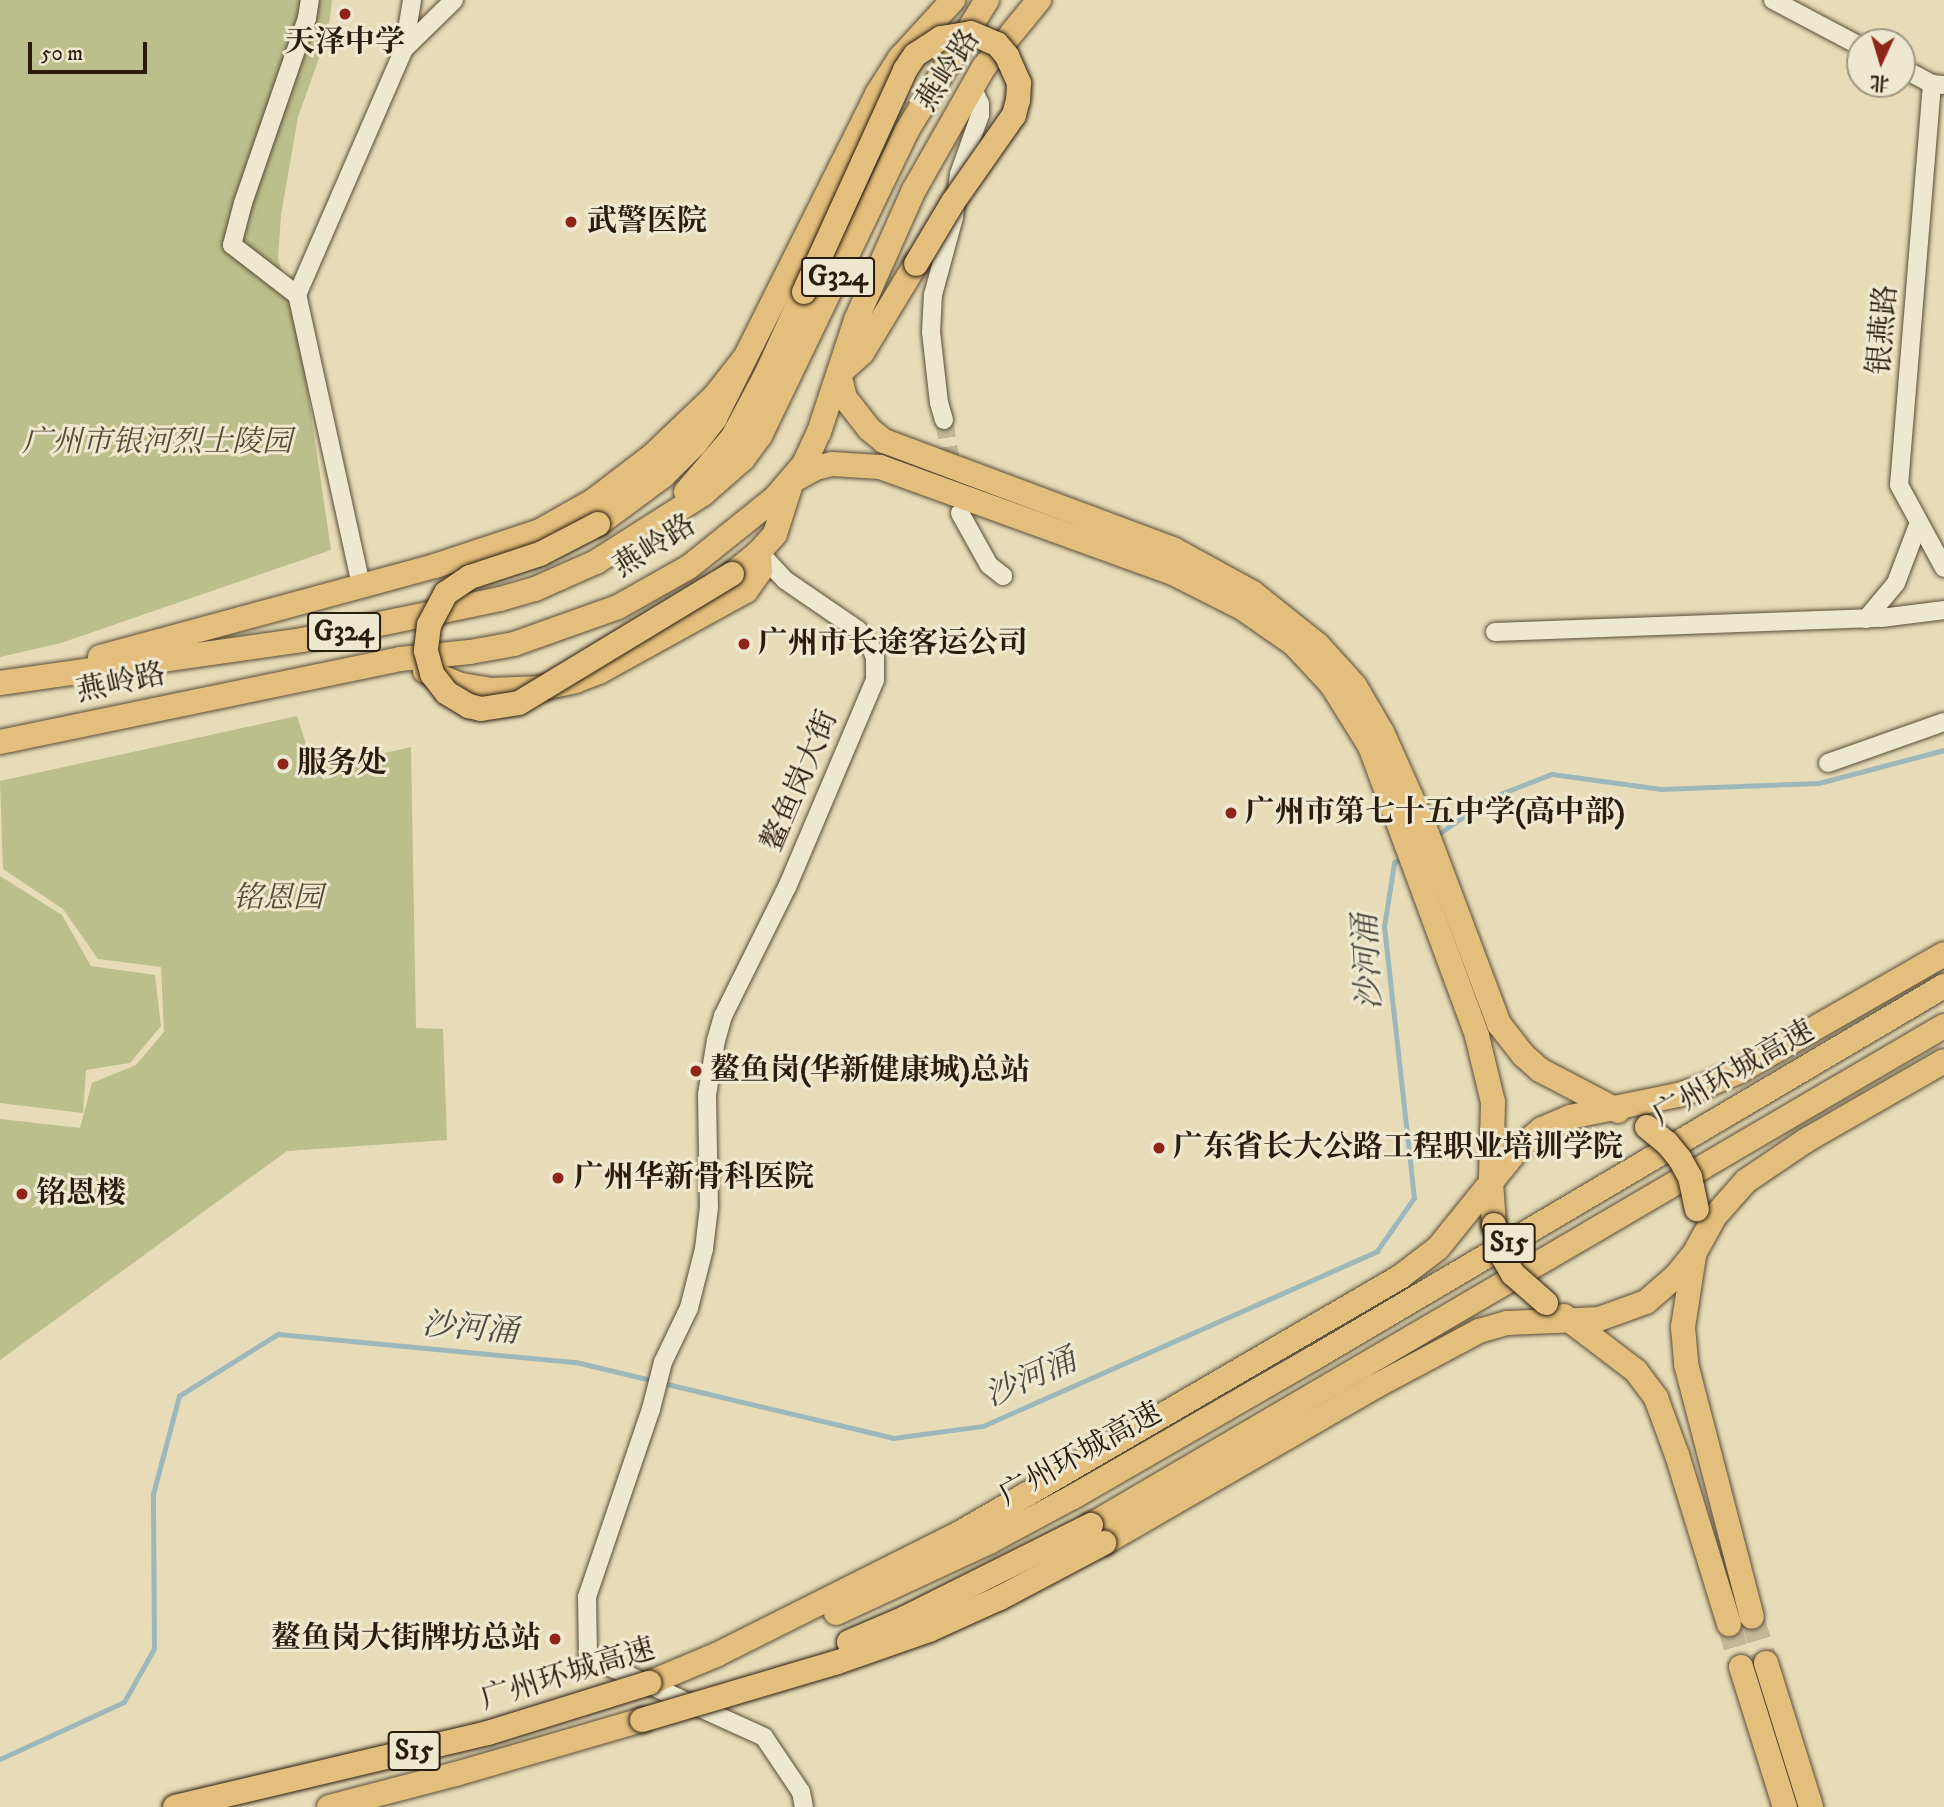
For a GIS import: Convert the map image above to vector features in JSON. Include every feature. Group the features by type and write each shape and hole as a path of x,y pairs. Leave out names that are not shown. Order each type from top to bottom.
{"highway":[{"path":"953,0 900,58 877,94 715,418 695,444 654,483 598,524 540,554 470,577 446,593 433,614 426,639 427,663 439,685 457,700 481,709 519,703 732,574 760,552 775,534 792,481 804,473 832,464 880,467 1185,555 1253,593 1304,632 1355,686 1382,732 1425,828 1499,1024 1523,1055 1540,1070 1647,1128 1667,1143 1680,1159 1706,1217 1683,1327"},
{"name":"燕岭路","path":"7,681 276,644 500,599 535,589 585,567 703,494 743,459 760,436 906,132 931,87 987,0"},
{"name":"燕岭路","path":"0,742 400,659 470,652 514,644 618,607 690,567 792,481 818,432 856,320 914,190 984,67 1039,0"},
{"path":"655,524 698,480 733,437 760,386 905,70 915,55 942,37 971,33 997,44 1007,56 1018,83 1018,100 1014,115 953,202 862,353 839,374 845,398 856,414 884,441 1077,524 1235,604 1284,636 1332,685 1359,725 1384,779 1477,1036 1493,1102 1491,1181 1494,1225 1499,1246 1513,1274 1541,1313 1608,1350"},
{"path":"7,681 509,544 569,516 617,485 715,396 744,359"},
{"path":"400,659 462,685 489,690 543,688 575,681 599,672 746,591 760,571 760,552"},
{"path":"649,1683 716,1655 993,1514 1401,1278 1438,1248 1518,1149 1551,1124 1678,1095 1740,1071 1944,954"},
{"name":"广州环城高速","path":"175,1807 488,1733 715,1661 858,1604 989,1542 1073,1497 1314,1359 1944,986"},
{"name":"S15","path":"329,1807 456,1774 642,1720 775,1673 872,1633 1091,1525 1944,1026"},
{"path":"1676,1276 1706,1217 1762,1168 1944,1061"},
{"path":"1540,1070 1584,1088 1614,1095 1678,1095"},
{"path":"1455,1228 1479,1180 1493,1102"},
{"path":"1588,1114 1620,1117 1647,1128"},
{"path":"1494,1225 1498,1185 1518,1149"},
{"path":"1706,1217 1694,1254 1683,1327 1688,1379 1752,1617"},
{"path":"1541,1313 1571,1320 1620,1313 1646,1302 1676,1276 1694,1254"},
{"path":"642,1720 847,1659 954,1620 1083,1556 1458,1341 1494,1326 1541,1313 1620,1313"},
{"path":"1571,1320 1636,1371 1656,1398 1677,1455 1729,1624"},
{"path":"1766,1663 1811,1807"},
{"path":"1741,1667 1785,1807"}],"street":[{"path":"297,295 232,245 243,203 307,18 310,0"},
{"path":"361,585 297,295 404,49 412,0"},
{"path":"404,49 454,0"},
{"path":"1776,1 1846,38"},
{"path":"1916,75 1938,85"},
{"name":"银燕路","path":"1938,85 1899,485 1918,525 1944,568"},
{"path":"944,420 931,332 933,295 954,217 959,174 981,115 980,104 972,87"},
{"path":"960,513 989,565 1003,576"},
{"path":"1866,619 1896,583 1918,525"},
{"name":"鳌鱼岗大街","path":"760,552 785,580 858,630 875,658 875,680 786,887 723,1016 709,1071 709,1207 704,1249 690,1308 663,1362 651,1409 587,1597 588,1657 764,1737 801,1792 804,1807"},
{"path":"1495,632 1866,619 1944,610"},
{"path":"1828,763 1944,722"}],"green space":[{"name":"广州市银河烈士陵园","path":"0,0 332,0 328,33 298,117 281,215 278,259 297,318 331,550 61,643 0,657"},
{"name":"铭恩园","path":"297,716 314,769 411,747 416,1028 443,1029 447,1140 287,1151 0,1360 0,1119 80,1128 92,1083 136,1065 164,1032 161,967 98,959 63,909 3,869 0,781"},
{"path":"0,876 62,915 91,966 155,975 161,1026 130,1063 86,1070 83,1113 0,1103"}],"waterway":[{"name":"沙河涌","path":"1437,835 1490,798 1552,774 1661,789 1819,783 1944,750"},
{"name":"沙河涌","path":"663,1383 893,1438 983,1426 1377,1251 1414,1198 1384,927 1394,863 1403,857"},
{"name":"沙河涌","path":"0,1759 124,1702 154,1649 153,1494 179,1396 278,1334 576,1362 655,1381"}],"tunnel":[{"path":"944,420 953,475"},
{"path":"1752,1617 1766,1663"},
{"path":"1729,1624 1741,1667"}],"place":[{"name":"天泽中学","path":"345,14"},
{"name":"武警医院","path":"571,222"},
{"name":"广州市长途客运公司","path":"744,644"},
{"name":"服务处","path":"283,764"},
{"name":"广州市第七十五中学(高中部)","path":"1231,813"},
{"name":"鳌鱼岗(华新健康城)总站","path":"696,1071"},
{"name":"广东省长大公路工程职业培训学院","path":"1159,1148"},
{"name":"广州华新骨科医院","path":"558,1178"},
{"name":"铭恩楼","path":"22,1194"},
{"name":"鳌鱼岗大街牌坊总站","path":"555,1639"}]}
